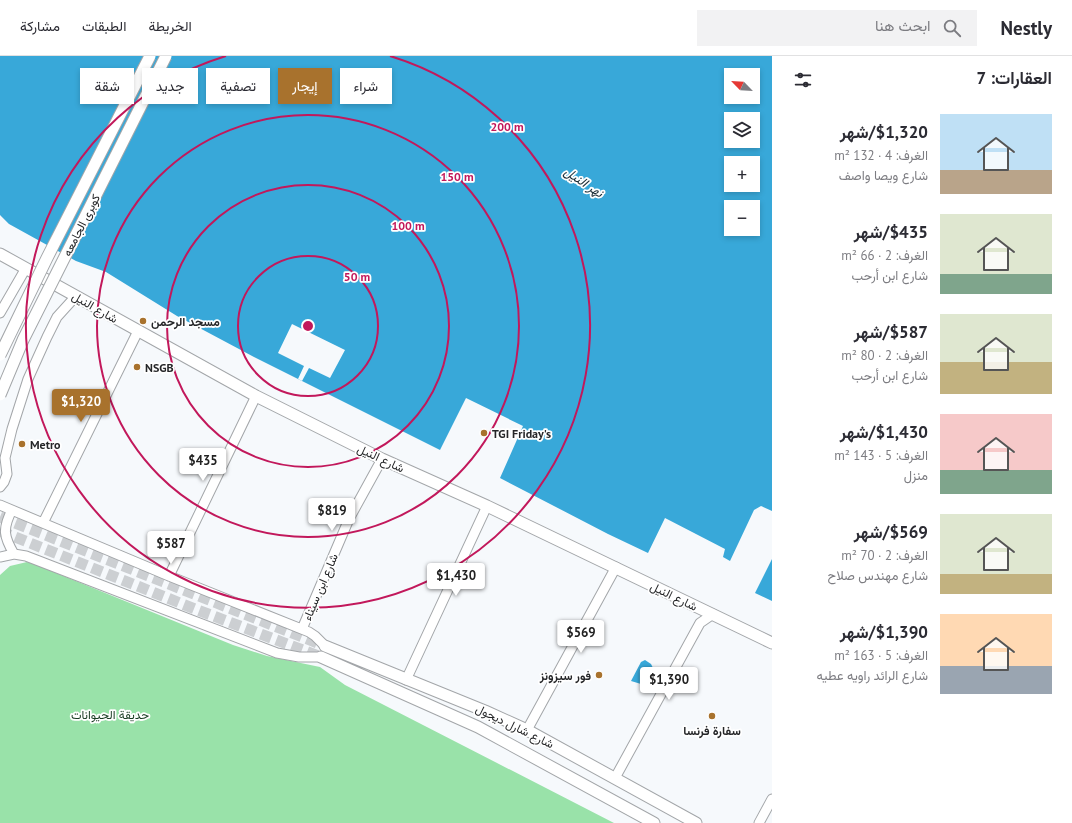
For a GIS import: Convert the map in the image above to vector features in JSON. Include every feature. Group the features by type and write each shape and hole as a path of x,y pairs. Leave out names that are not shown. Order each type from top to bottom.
{"main road":[{"name":"كوبرى الجامعه","path":"0,355 50,251 150,56"},
{"name":"كوبرى الجامعه","path":"0,395 23,340 166,56"},
{"name":"شارع النيل","path":"0,254 256,396 382,459 487,506 772,643"},
{"name":"شارع شارل ديجول","path":"325,646 485,711 527,730 696,823"},
{"name":"شارع شارل ديجول","path":"321,657 478,727 654,823"}],"street":[{"path":"0,314 26,268"},
{"path":"0,487 7,474 5,458 12,429 28,378 57,317 76,296"},
{"path":"43,523 138,331"},
{"path":"169,576 256,396"},
{"name":"شارع ابن سيناء","path":"302,629 349,519 382,459"},
{"path":"0,505 169,576 302,629 315,636 325,646"},
{"path":"318,505 349,519"},
{"path":"406,680 487,506"},
{"path":"12,510 5,530 5,536 14,554"},
{"path":"0,557 14,554 26,556 277,653 299,657 321,657"},
{"path":"527,730 616,567"},
{"path":"615,778 700,623 713,614"},
{"path":"759,823 772,799"}],"green space":[{"name":"حديقة الحيوانات","path":"27,562 233,645 267,656 320,667 345,685 614,823 0,823 0,575 10,566"}],"water":[{"name":"نهر النيل","path":"0,56 772,56 772,511 761,506 754,510 730,561 723,557 725,549 665,518 648,553 500,478 523,426 466,398 440,450 254,357 177,316 106,272 76,261 9,224 0,215"},
{"path":"772,559 772,601 755,593"},
{"path":"645,660 651,664 653,668 644,683 641,684 631,681 641,662"}],"pier":[{"path":"292,324 345,350 330,378 309,368 302,381 298,379 304,366 278,353"},
{"path":"466,400 522,427 502,467 520,427"},
{"path":"466,400 447,440 446,440"}],"tunnel":[{"path":"0,517 325,646"},
{"path":"0,531 195,609 321,657"}],"place":[{"name":"مسجد الرحمن","path":"143,321"},
{"name":"NSGB","path":"137,367"},
{"name":"TGI Friday's","path":"484,433"},
{"name":"Metro","path":"22,444"},
{"name":"فور سيزونز","path":"599,675"},
{"name":"سفارة فرنسا","path":"712,716"}]}
